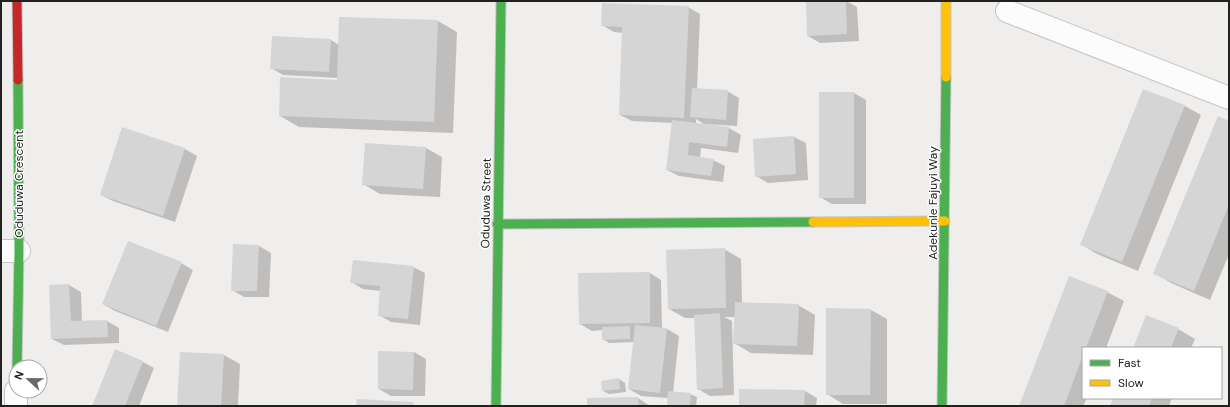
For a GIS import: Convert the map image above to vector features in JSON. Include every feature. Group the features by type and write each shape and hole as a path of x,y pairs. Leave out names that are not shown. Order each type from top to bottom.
{"street":[{"name":"Oduduwa Crescent","path":"17,1 10,251 17,359"},
{"name":"Oduduwa Street","path":"496,406 497,224 501,1"},
{"name":"Adekunle Fajuyi Way","path":"942,406 946,1"},
{"path":"1007,11 1229,98"},
{"path":"497,224 945,221"}],"building":[{"path":"806,1 846,1 847,34 807,36"},
{"path":"602,3 689,6 684,118 619,115 622,27 601,26"},
{"path":"339,17 438,20 434,122 279,116 280,77 337,80"},
{"path":"272,36 331,39 329,72 270,69"},
{"path":"692,88 728,90 726,120 690,117"},
{"path":"1143,89 1185,105 1122,262 1080,245"},
{"path":"819,92 854,92 854,198 819,198"},
{"path":"1218,116 1229,121 1229,204 1194,291 1153,274"},
{"path":"672,120 729,127 727,147 689,142 688,155 714,159 711,176 666,170"},
{"path":"122,127 185,148 163,216 100,195"},
{"path":"794,136 796,174 755,177 753,139"},
{"path":"365,143 426,147 423,189 362,185"},
{"path":"128,241 182,262 156,326 102,304"},
{"path":"233,244 259,245 257,291 231,291"},
{"path":"725,248 726,308 668,309 666,250"},
{"path":"353,260 414,266 408,319 378,316 380,286 350,283"},
{"path":"650,272 650,323 579,324 578,273"},
{"path":"1069,276 1108,291 1086,347 1082,347 1082,358 1064,406 1019,406"},
{"path":"69,284 71,321 107,320 108,337 51,339 49,285"},
{"path":"735,302 799,304 797,346 733,344"},
{"path":"826,308 871,309 870,395 826,395"},
{"path":"720,313 723,388 697,390 694,315"},
{"path":"1146,315 1179,328 1171,347 1133,347"},
{"path":"635,325 667,328 660,393 628,389"},
{"path":"630,326 630,339 602,340 602,327"},
{"path":"115,349 143,361 125,406 92,406"},
{"path":"378,351 414,352 413,390 378,389"},
{"path":"180,352 224,354 221,406 177,406"},
{"path":"619,378 620,389 602,391 601,381"},
{"path":"739,389 805,390 804,406 739,406"},
{"path":"668,391 691,393 690,406 667,405"},
{"path":"638,397 639,406 587,406 587,398"},
{"path":"357,399 414,402 413,406 356,406"},
{"path":"1113,399 1152,399 1149,406 1110,406"}],"traffic: fast":[{"path":"496,406 501,1"},
{"path":"942,406 946,77"},
{"path":"17,359 19,251 18,80"},
{"path":"497,224 813,222"}],"traffic: slow":[{"path":"946,1 946,77"},
{"path":"813,222 945,221"}],"traffic: jam":[{"path":"17,1 18,80"}]}
